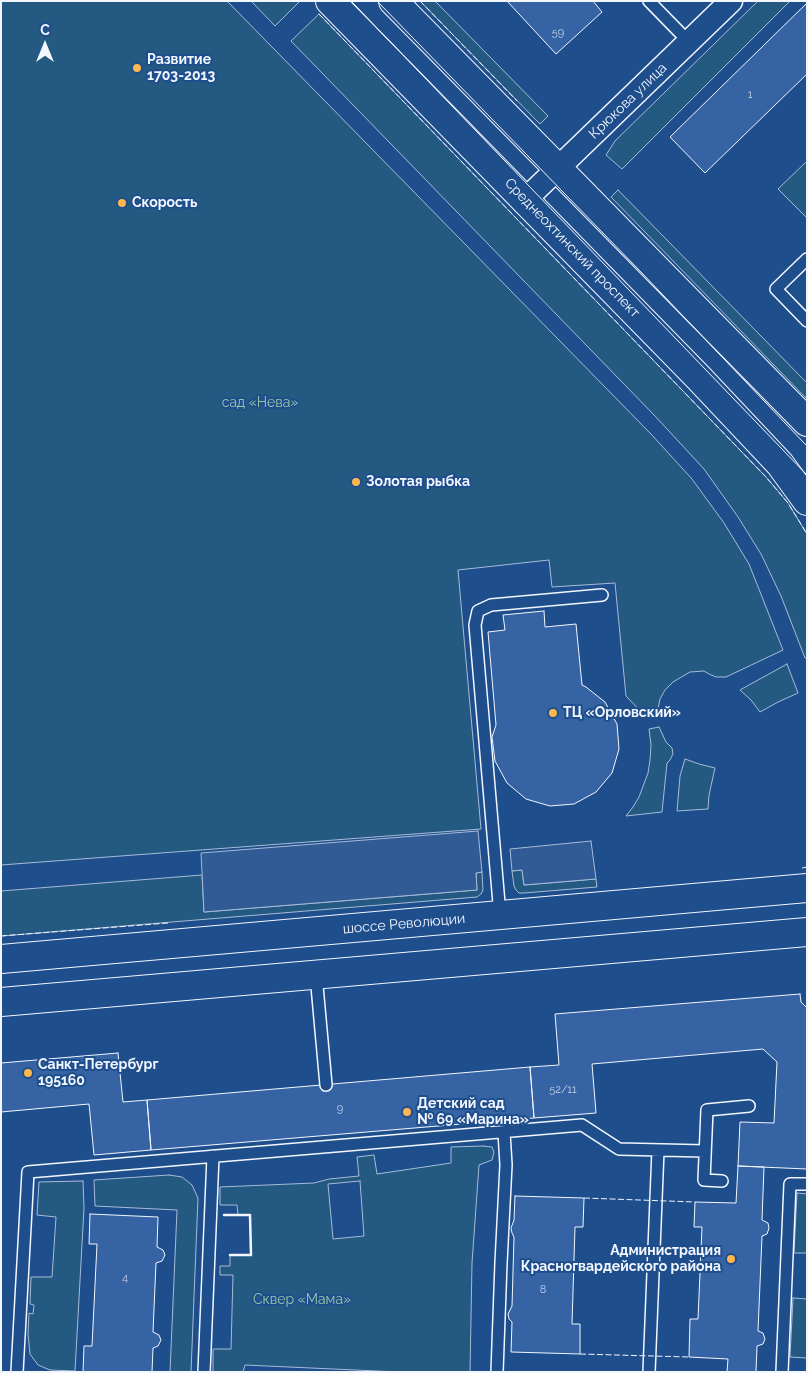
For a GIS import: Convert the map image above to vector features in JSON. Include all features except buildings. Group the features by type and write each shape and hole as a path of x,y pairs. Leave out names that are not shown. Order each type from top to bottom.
{"main road":[{"name":"Среднеохтинский проспект","path":"330,1 697,376 780,464 807,502"},
{"path":"393,1 807,422"},
{"name":"шоссе Революции","path":"1,959 807,888"},
{"path":"1,1002 807,932"}],"street":[{"name":"Крюкова улица","path":"525,200 731,1"}],"lane":[{"path":"649,1 689,42"},
{"path":"807,259 776,290 807,322"},
{"path":"500,916 475,625 478,611 490,605 602,595"},
{"path":"316,975 326,1085"},
{"path":"722,1181 704,1180 707,1110 749,1106"},
{"path":"17,1372 28,1172 213,1156 332,1140 504,1132 582,1125 619,1150 705,1151"},
{"path":"497,1372 506,1165 504,1132"},
{"path":"649,1372 658,1150"},
{"path":"204,1372 213,1156"},
{"path":"782,1372 790,1184 807,1184"}],"green space":[{"name":"сад «Нева»","path":"1,1 227,1 651,434 692,479 724,523 749,564 783,650 726,677 716,677 704,671 690,672 673,682 665,690 660,699 657,714 646,717 626,696 615,583 552,587 549,560 458,570 481,829 1,865"},
{"path":"251,1 300,1 275,26"},
{"path":"420,1 435,1 548,116 540,124"},
{"path":"758,1 790,1 622,169 606,155 615,141"},
{"path":"319,14 766,477 788,503 807,534 807,658 805,658 781,596 761,554 738,517 704,469 655,416 291,41"},
{"path":"807,161 807,218 778,189"},
{"path":"618,190 807,383 807,399 611,197"},
{"path":"787,664 798,693 760,712 740,690"},
{"path":"659,727 666,742 672,748 673,754 667,763 662,812 626,816 639,797 648,773 651,745 649,729"},
{"path":"685,759 715,768 708,809 677,811 680,776"},
{"path":"522,870 524,885 596,879 597,887 519,893 514,886 512,871"},
{"path":"482,872 483,890 477,897 1,936 1,891 202,875 204,912 477,890 476,873"},
{"name":"Сквер «Мама»","path":"451,1147 492,1147 494,1152 492,1160 479,1165 472,1263 470,1372 399,1372 245,1365 243,1372 213,1372 213,1349 231,1349 233,1275 220,1275 220,1266 230,1266 230,1255 251,1255 250,1215 238,1215 237,1205 220,1205 220,1187 314,1183 329,1179 359,1176 357,1157 374,1155 377,1174 451,1163","holes":["360,1181 364,1236 333,1239 328,1184"]},
{"path":"169,1175 182,1177 192,1185 198,1198 191,1372 170,1372 177,1210 95,1206 94,1180"},
{"path":"83,1181 84,1208 75,1371 50,1370 38,1365 30,1354 28,1334 29,1313 33,1314 34,1305 30,1304 31,1277 52,1277 56,1217 37,1215 39,1182"},
{"path":"797,1193 807,1194 807,1253 794,1253"},
{"path":"793,1298 807,1299 807,1358 790,1357"}],"shaded area":[{"path":"478,831 482,872 476,873 477,890 204,912 201,853"},
{"path":"591,841 596,879 524,885 522,870 512,871 510,849"}],"tram line":[{"path":"351,1 807,475"},
{"path":"377,1 641,272 807,446"}],"fence":[{"path":"420,1 517,101"},
{"path":"319,14 766,477 788,503 807,534"},
{"path":"802,868 807,867"},
{"path":"1,936 168,923"},
{"path":"584,1198 695,1202"},
{"path":"580,1354 689,1357"}],"wall":[{"path":"224,1215 250,1215 251,1255 230,1255"}],"place":[{"name":"Развитие 1703-2013","path":"137,68"},
{"name":"Скорость","path":"122,203"},
{"name":"Золотая рыбка","path":"356,482"},
{"name":"ТЦ «Орловский»","path":"553,713"},
{"name":"Санкт-Петербург 195160","path":"28,1073"},
{"name":"Детский сад № 69 «Марина»","path":"407,1112"},
{"name":"Администрация Красногвардейского района","path":"731,1259"}]}
